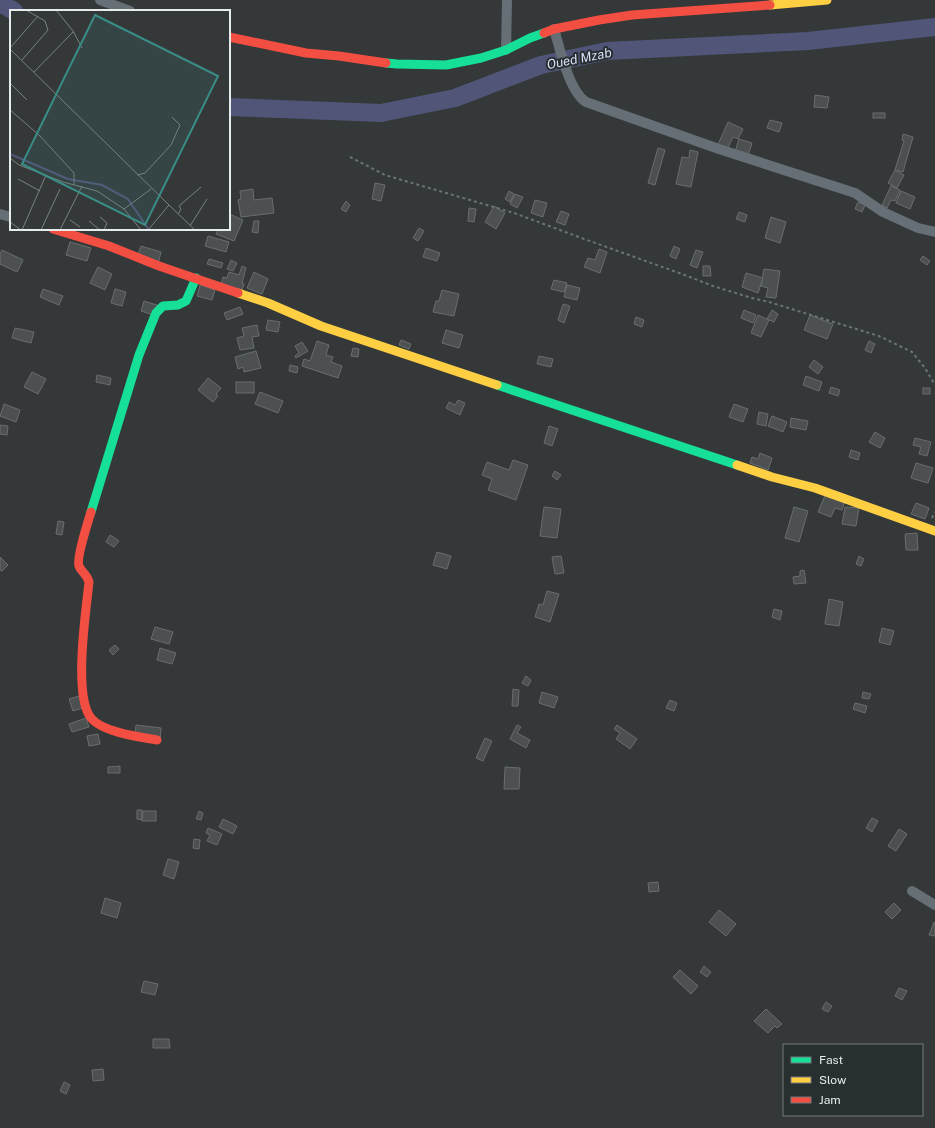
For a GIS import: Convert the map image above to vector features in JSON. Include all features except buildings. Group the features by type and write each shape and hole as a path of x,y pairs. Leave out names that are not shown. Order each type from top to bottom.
{"street":[{"path":"100,0 127,10"},
{"path":"506,50 507,0"},
{"path":"230,37 306,53 397,64 446,65 481,58 506,50 530,38 554,29 632,15 694,11 754,3 827,0"},
{"path":"554,29 570,79 582,99 586,102 719,149 855,193 884,212 918,228 935,232"},
{"path":"0,214 10,217"},
{"path":"60,230 73,232 159,266 268,303 321,326 772,477 814,488 935,531"},
{"path":"157,740 107,728 90,718 86,710 83,697 82,669 84,628 89,582 88,577 79,566 79,561 83,537 104,466 139,355 156,313 159,308 164,305 179,305 186,301 196,278"},
{"path":"912,891 935,905"}],"path":[{"path":"350,157 385,175 514,213 713,286 879,336 912,352 935,386"}],"waterway":[{"name":"Oued Mzab","path":"0,3 12,10"},
{"name":"Oued Mzab","path":"230,107 381,113 455,98 541,65 607,51 808,41 935,27"}],"traffic: fast":[{"path":"386,63 446,65 481,58 506,50 544,33"},
{"path":"91,512 139,355 156,313 163,306 178,305 186,301 196,278"},
{"path":"497,385 737,465"}],"traffic: slow":[{"path":"770,5 827,0"},
{"path":"238,293 268,303 321,326 497,385"},
{"path":"737,465 772,477 815,488 935,531"}],"traffic: jam":[{"path":"544,33 554,29 632,15 770,5"},
{"path":"230,37 306,53 386,63"},
{"path":"56,230 109,246 159,266 238,293"},
{"path":"91,512 79,556 79,566 89,582 82,653 83,692 86,707 91,718 96,723 104,727 122,733 157,740"}]}
